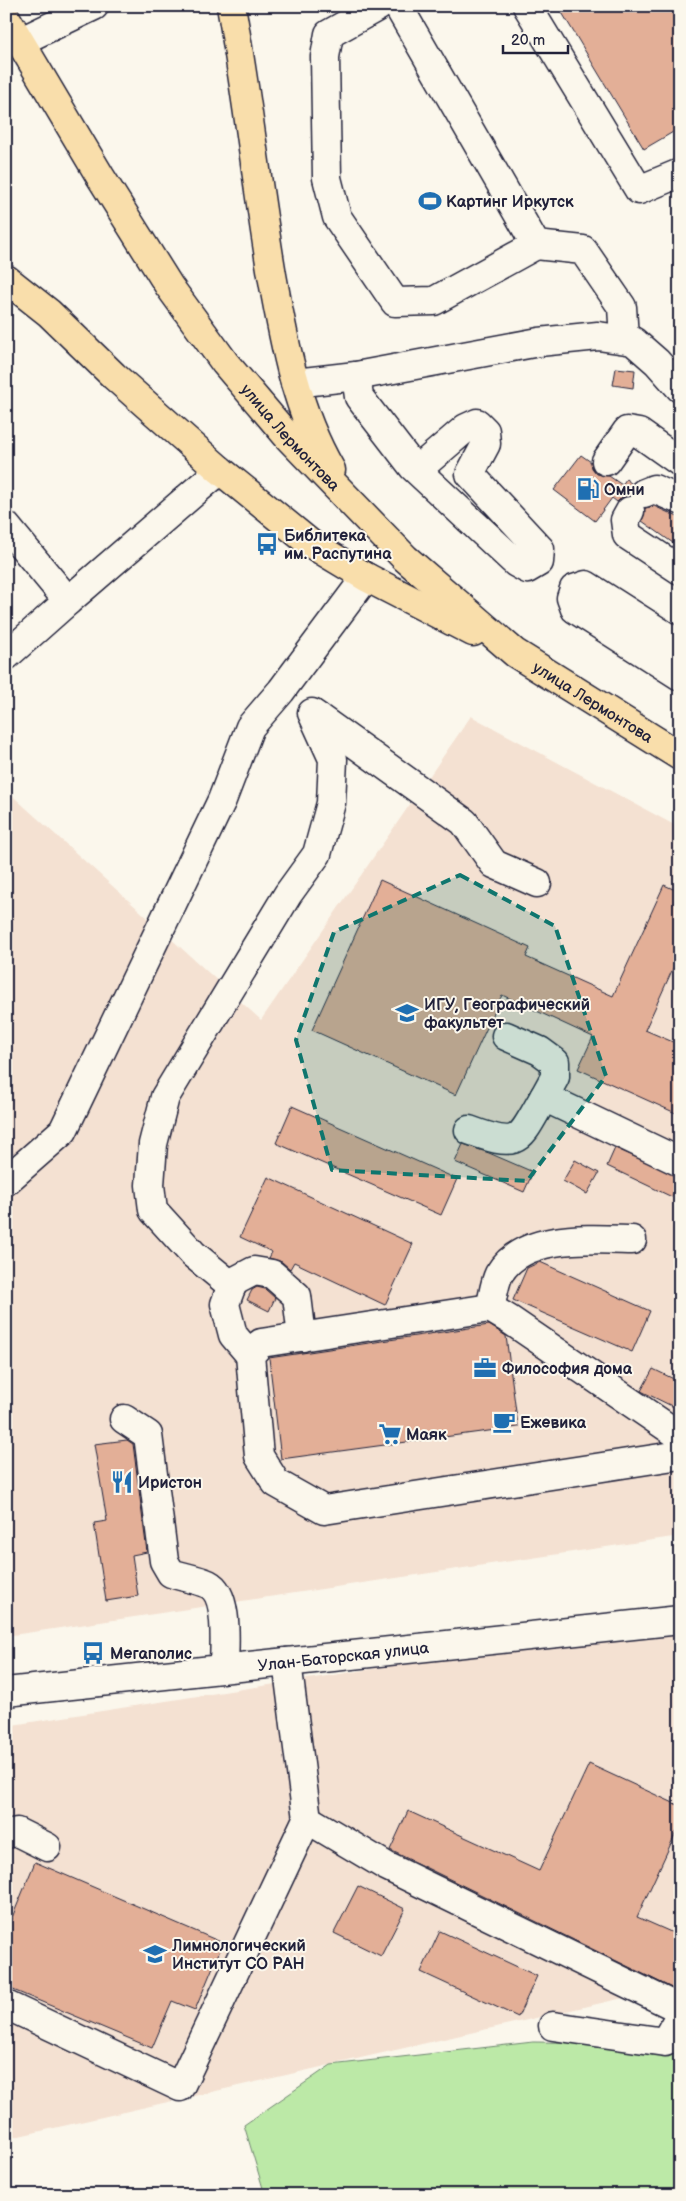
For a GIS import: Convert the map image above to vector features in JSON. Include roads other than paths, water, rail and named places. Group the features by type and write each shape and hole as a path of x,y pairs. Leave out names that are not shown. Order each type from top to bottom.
{"main road":[{"path":"237,9 267,243 281,326 295,383 321,454 351,500 373,527"},
{"name":"улица Лермонтова","path":"10,26 142,245 195,324 255,400 373,527 442,591 515,653 680,756"},
{"path":"6,279 49,312 114,376 220,470 311,544 366,577 515,653"}],"street":[{"path":"10,26 94,6"},
{"path":"379,6 328,34 325,58 327,178 337,218 395,302 434,301 536,245 584,250 622,307 624,338"},
{"path":"398,6 536,245"},
{"path":"526,6 639,190 680,173"},
{"path":"295,383 356,376 540,342 598,336 624,338 633,341 680,388"},
{"path":"356,376 359,397 415,468 516,563 528,569 539,562 540,549 443,448"},
{"path":"415,468 443,448 466,428 477,423 485,431 486,444 470,474"},
{"path":"606,461 627,431 640,433 680,462"},
{"path":"6,656 220,470"},
{"path":"680,500 654,488 637,502 625,520 627,535 680,570"},
{"path":"6,526 68,601"},
{"path":"6,1182 63,1131 222,800 250,727 281,691 366,577"},
{"path":"680,645 586,585 574,589 571,598 575,609 680,676"},
{"path":"281,691 464,822 494,864 537,882"},
{"path":"232,1286 193,1254 153,1210 150,1185 152,1144 165,1097 288,894 317,854 331,803 334,759 312,713"},
{"path":"469,1130 498,1140 513,1140 524,1131 555,1077 555,1062 540,1051 506,1036"},
{"path":"544,1097 680,1162"},
{"path":"490,1308 498,1275 527,1248 577,1239 632,1240"},
{"path":"302,1337 297,1296 272,1274 254,1271 233,1282 225,1304 233,1336 250,1355 259,1456 276,1482 324,1510 680,1456"},
{"path":"250,1355 261,1342 490,1308 680,1436"},
{"path":"124,1419 148,1435 164,1561 170,1573 209,1584 219,1598 225,1616 224,1668"},
{"name":"Улан-Баторская улица","path":"6,1692 680,1620"},
{"path":"6,2005 180,2086 307,1819 287,1662"},
{"path":"307,1819 386,1866 680,2009"},
{"path":"6,1834 17,1832 47,1848"},
{"path":"552,2026 664,2042 680,2015"}],"place":[{"name":"Картинг Иркутск","path":"430,201"},
{"name":"Омни","path":"588,489"},
{"name":"Библитека им. Распутина","path":"267,544"},
{"name":"ИГУ, Географический факультет","path":"407,1013"},
{"name":"Философия дома","path":"485,1368"},
{"name":"Ежевика","path":"504,1422"},
{"name":"Маяк","path":"390,1434"},
{"name":"Иристон","path":"122,1482"},
{"name":"Мегаполис","path":"93,1653"},
{"name":"Лимнологический Институт СО РАН","path":"155,1954"}]}
